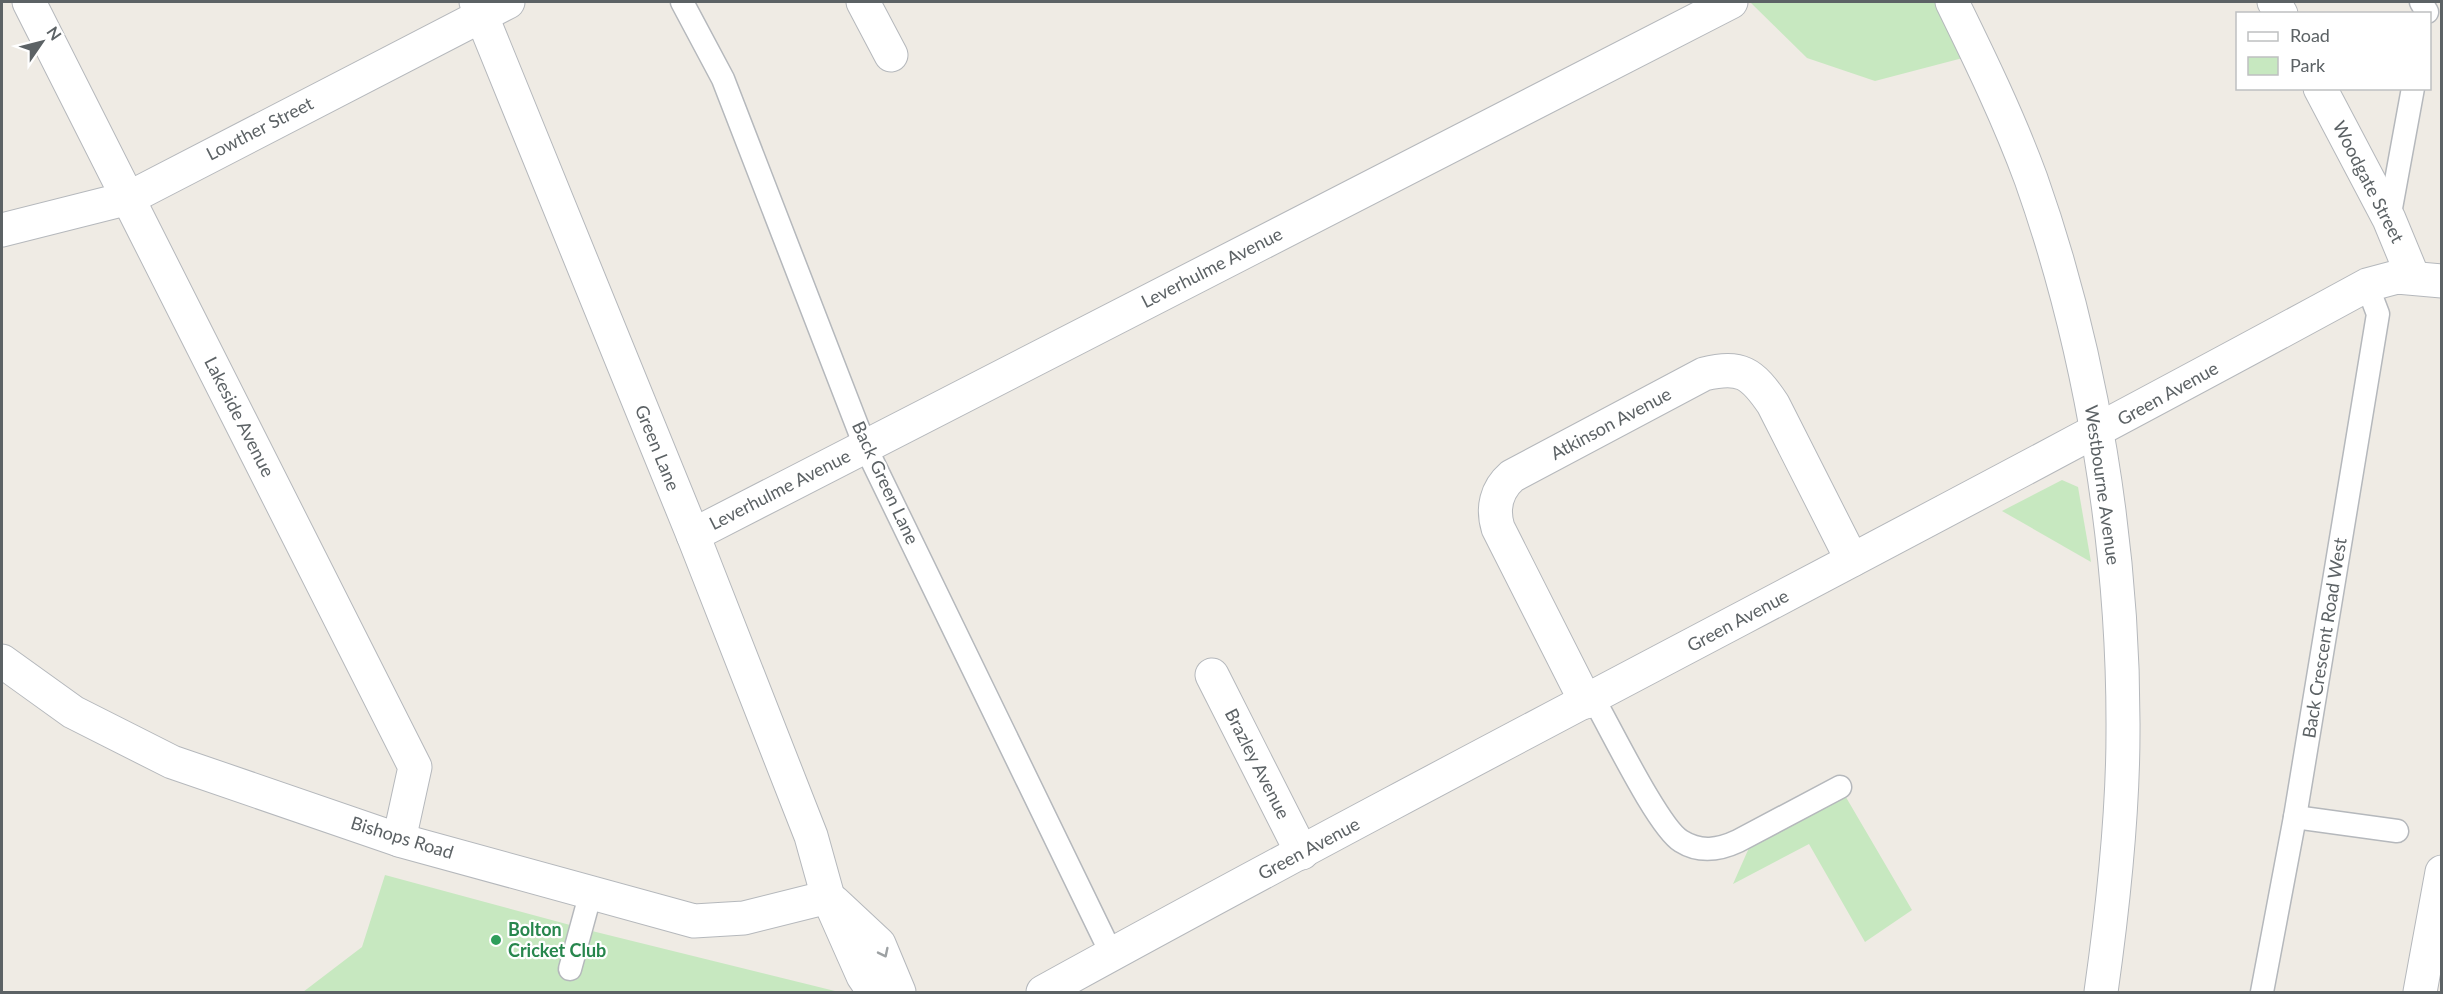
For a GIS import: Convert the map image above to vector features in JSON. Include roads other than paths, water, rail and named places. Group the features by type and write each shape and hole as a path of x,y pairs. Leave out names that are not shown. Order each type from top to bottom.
{"street":[{"name":"Lakeside Avenue","path":"29,2 415,767 399,840"},
{"path":"863,2 891,55"},
{"name":"Leverhulme Avenue","path":"693,535 1731,2"},
{"name":"Westbourne Avenue","path":"1952,2 1978,54 2031,179 2068,301 2097,432 2114,559 2122,650 2124,734 2118,836 2101,993"},
{"name":"Lowther Street","path":"2,230 129,198 488,6"},
{"name":"Green Lane","path":"488,6 812,836 828,897 862,976 874,993"},
{"name":"Woodgate Street","path":"2321,90 2389,219 2427,279"},
{"name":"Green Avenue","path":"1043,993 1852,560 2097,432 2367,285 2382,280 2427,279"},
{"name":"Atkinson Avenue","path":"1590,700 1498,528 1494,516 1501,486 1512,476 1694,379 1712,372 1736,369 1750,377 1763,389 1773,404 1852,560"},
{"name":"Bishops Road","path":"2,661 73,712 172,762 399,840 694,921 744,918 828,897"},
{"name":"Brazley Avenue","path":"1212,675 1302,853"},
{"path":"2420,993 2442,872"},
{"path":"828,897 879,944 899,993"}],"lane":[{"name":"Back Green Lane","path":"682,2 723,79 865,446 1112,955"},
{"path":"2389,219 2413,90"},
{"name":"Back Crescent Road West","path":"2262,993 2295,817 2378,315 2367,285"},
{"path":"1590,700 1663,823 1680,841 1703,850 1723,848 1840,788"},
{"path":"2295,817 2397,831"},
{"path":"570,969 591,892"}],"place":[{"name":"Bolton Cricket Club","path":"496,940"}]}
